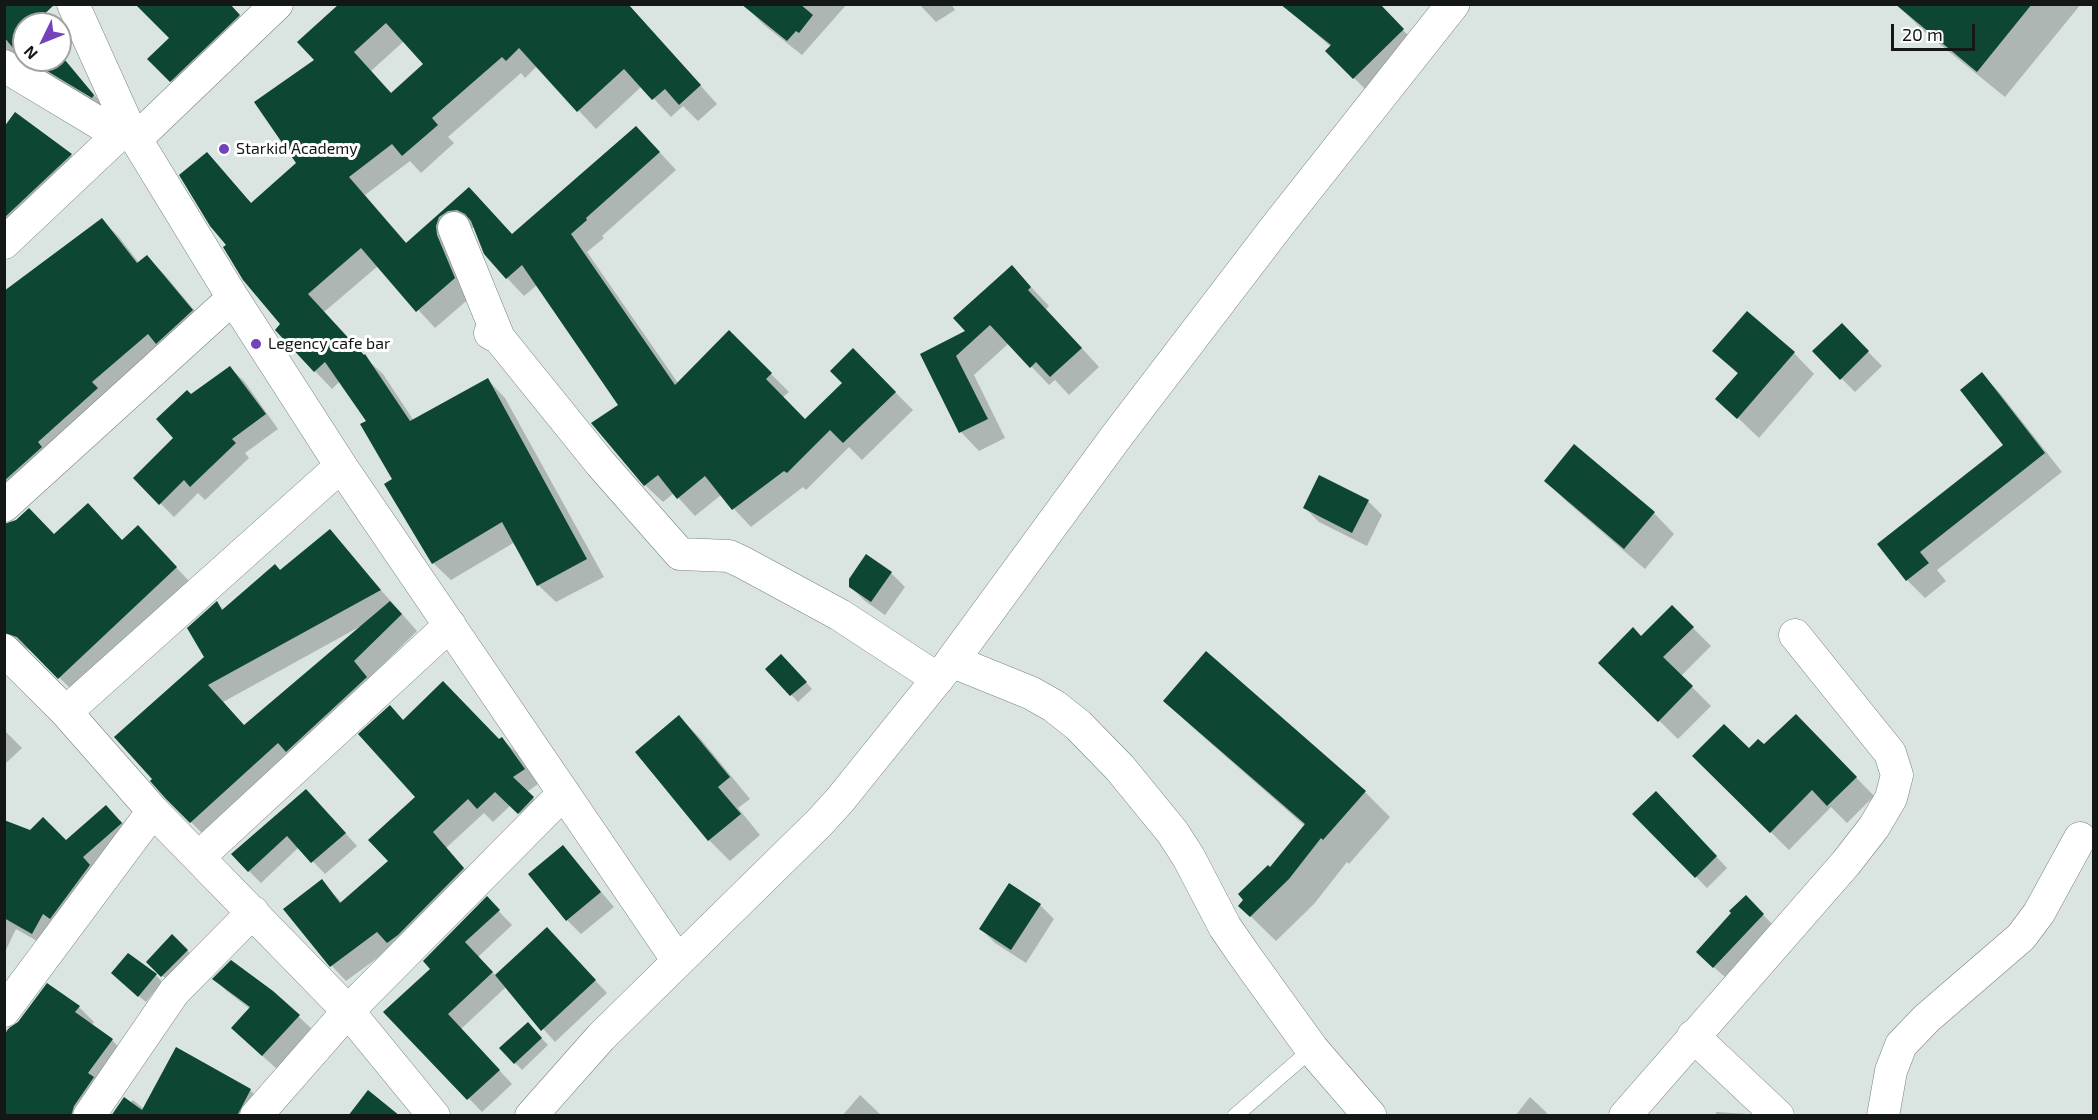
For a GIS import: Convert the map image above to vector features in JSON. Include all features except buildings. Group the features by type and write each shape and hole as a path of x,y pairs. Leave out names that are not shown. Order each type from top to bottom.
{"street":[{"path":"73,4 127,133 342,466 678,961"},
{"path":"4,243 277,4"},
{"path":"531,1116 601,1037 834,807 945,670 1150,393 1453,4"},
{"path":"4,66 127,133"},
{"path":"454,228 494,335 600,463 680,554 729,556 945,670 1031,693 1054,706 1078,725 1120,768 1173,833 1189,858 1225,927 1312,1049 1370,1116"},
{"path":"4,506 233,298"},
{"path":"66,712 342,466"},
{"path":"199,857 450,625"},
{"path":"1625,1116 1846,863 1874,827 1892,798 1897,775 1890,753 1795,634"},
{"path":"8,663 66,712 153,811 348,1011 434,1116"},
{"path":"256,1116 348,1011 564,793"},
{"path":"4,1011 153,811"},
{"path":"1883,1116 1891,1071 1901,1045 1928,1018 2021,937 2038,913 2080,838"},
{"path":"89,1116 174,992 252,912"},
{"path":"1693,1036 1778,1116"}],"lane":[{"path":"1235,1116 1312,1049"}],"place":[{"name":"Starkid Academy","path":"224,149"},
{"name":"Legency cafe bar","path":"256,344"}]}
